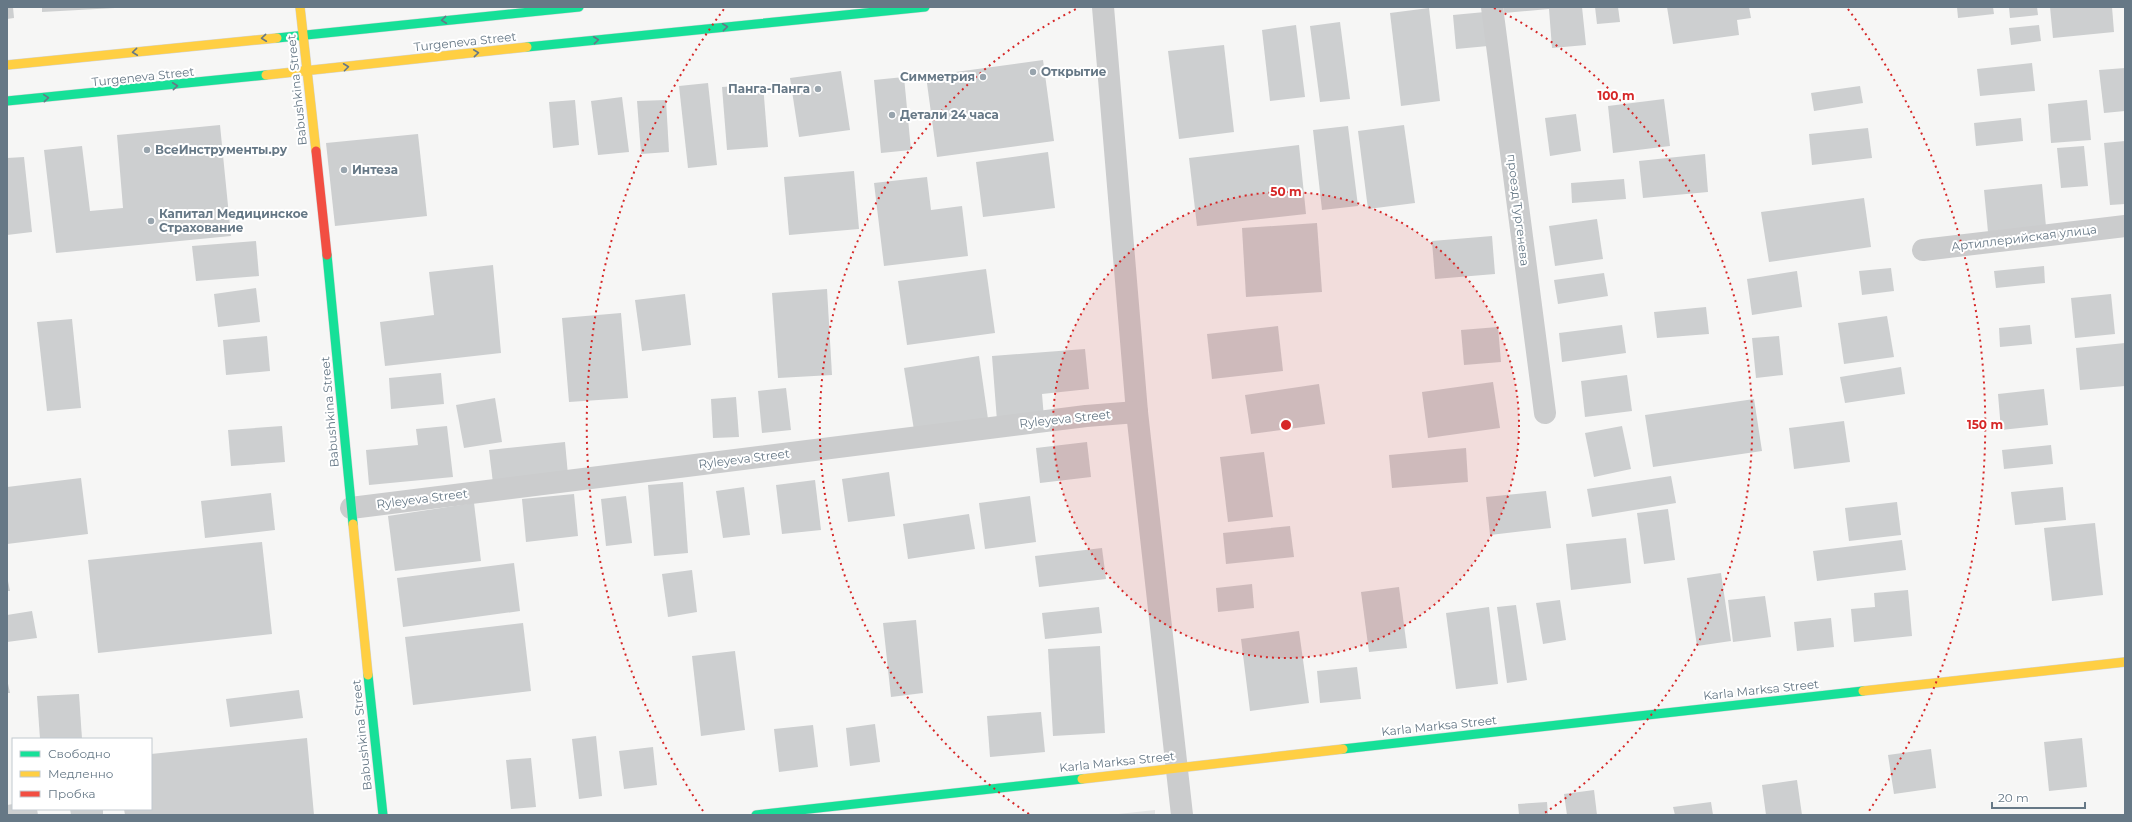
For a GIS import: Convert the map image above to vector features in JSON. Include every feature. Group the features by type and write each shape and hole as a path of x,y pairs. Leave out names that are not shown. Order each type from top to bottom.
{"main road":[{"name":"Babushkina Street","path":"300,7 335,330 350,508 383,815"},
{"name":"Turgeneva Street","path":"7,65 579,7"},
{"name":"Turgeneva Street","path":"7,101 925,7"},
{"name":"Karla Marksa Street","path":"756,815 2125,662"}],"street":[{"path":"1104,7 1137,412 1182,815"},
{"name":"проезд Тургенева","path":"1492,7 1545,413"},
{"name":"Артиллерийская улица","path":"1922,250 2125,226"},
{"name":"Ryleyeva Street","path":"350,508 1086,416 1137,412"}],"shaded area":[{"path":"1155,810 1155,815 1109,815"}],"building":[{"path":"7,7 13,7 14,18 7,19"},
{"path":"42,7 115,7 115,8 42,12"},
{"path":"1503,7 1582,7 1586,45 1552,48 1549,9 1504,13"},
{"path":"1595,7 1618,7 1620,22 1597,24"},
{"path":"1667,7 1749,7 1751,18 1737,20 1739,35 1673,44"},
{"path":"1957,7 1993,7 1994,14 1958,18"},
{"path":"2009,7 2037,7 2038,15 2010,18"},
{"path":"2050,7 2112,7 2114,32 2053,38"},
{"path":"1429,8 1440,101 1401,106 1390,13"},
{"path":"1485,12 1488,46 1456,49 1453,15"},
{"path":"1340,22 1350,99 1320,102 1310,26"},
{"path":"1296,25 1305,97 1270,101 1262,30"},
{"path":"2039,25 2041,41 2011,45 2009,28"},
{"path":"1224,45 1234,132 1179,139 1168,51"},
{"path":"1043,60 1054,141 937,157 926,76"},
{"path":"2032,63 2035,91 1980,96 1977,69"},
{"path":"2125,68 2125,111 2104,113 2099,70"},
{"path":"841,71 850,130 799,137 790,78"},
{"name":"Детали 24 часа","path":"904,77 911,150 881,153 874,80"},
{"path":"708,83 717,165 688,168 679,86"},
{"path":"763,84 768,147 727,150 722,87"},
{"path":"1860,86 1863,103 1814,111 1811,93"},
{"path":"622,97 629,152 598,155 591,101"},
{"path":"1664,99 1670,146 1613,153 1608,106"},
{"path":"575,100 579,145 553,148 549,102"},
{"path":"666,100 669,152 641,154 637,101"},
{"path":"2087,100 2091,140 2051,143 2048,104"},
{"path":"1576,114 1581,151 1550,156 1545,118"},
{"path":"2021,118 2023,141 1976,146 1974,123"},
{"path":"220,125 231,236 56,253 44,150 82,146 90,211 123,208 117,135"},
{"path":"1404,125 1415,203 1368,209 1358,131"},
{"path":"1348,126 1358,206 1322,210 1313,130"},
{"path":"1868,128 1872,158 1812,165 1809,134"},
{"path":"418,134 427,216 335,226 326,143"},
{"path":"2125,141 2125,204 2110,205 2104,143"},
{"path":"1299,145 1306,214 1197,226 1189,158"},
{"path":"2084,146 2088,186 2061,188 2057,148"},
{"path":"1048,152 1055,208 983,217 976,162"},
{"path":"1705,154 1708,192 1643,198 1639,161"},
{"path":"24,157 32,232 7,235 7,158"},
{"path":"854,171 859,229 789,235 784,177"},
{"path":"927,177 931,210 962,206 968,256 884,266 874,183"},
{"path":"1624,179 1626,199 1572,203 1571,183"},
{"path":"2042,184 2046,227 1988,232 1984,190"},
{"path":"1864,198 1871,247 1769,262 1761,212"},
{"path":"1597,219 1603,259 1555,266 1549,226"},
{"path":"1317,223 1322,292 1246,297 1242,228"},
{"path":"1492,236 1495,274 1435,279 1432,241"},
{"path":"256,241 259,276 196,281 192,246"},
{"path":"493,265 501,353 385,366 380,322 434,315 429,272"},
{"path":"2044,266 2045,283 1996,288 1994,271"},
{"path":"1891,268 1894,291 1862,295 1859,271"},
{"path":"986,269 995,333 907,345 898,281"},
{"path":"1797,271 1802,307 1752,315 1747,279"},
{"path":"1604,273 1608,296 1558,304 1554,280"},
{"path":"256,288 260,322 218,327 214,294"},
{"path":"827,289 832,375 778,378 772,293"},
{"path":"685,294 691,345 642,351 635,300"},
{"path":"2111,294 2115,334 2075,338 2071,298"},
{"path":"1706,307 1709,334 1657,338 1654,312"},
{"path":"621,313 628,398 569,402 562,318"},
{"path":"1887,316 1894,357 1844,364 1838,323"},
{"path":"72,319 81,408 47,411 37,322"},
{"path":"1622,325 1626,353 1562,362 1559,333"},
{"path":"2030,325 2032,344 2000,347 1999,328"},
{"path":"1278,326 1283,371 1212,379 1207,334"},
{"path":"1498,327 1501,362 1464,365 1461,330"},
{"path":"267,336 270,371 226,375 223,340"},
{"path":"1779,336 1783,375 1756,378 1752,338"},
{"path":"2125,343 2125,386 2080,390 2076,348"},
{"path":"1085,349 1089,389 1042,394 1044,418 997,421 992,356"},
{"path":"979,356 988,419 914,430 904,368"},
{"path":"1901,367 1905,394 1845,403 1840,377"},
{"path":"441,373 444,404 391,409 389,378"},
{"path":"1627,375 1632,411 1585,417 1581,381"},
{"path":"1493,382 1500,428 1428,438 1422,392"},
{"path":"1319,384 1325,424 1251,434 1245,395"},
{"path":"786,388 791,430 762,433 758,391"},
{"path":"2044,389 2048,425 2001,430 1998,394"},
{"path":"736,397 739,437 713,438 711,399"},
{"path":"495,398 502,442 464,448 456,405"},
{"path":"1754,399 1762,451 1653,467 1645,415"},
{"path":"1844,421 1850,462 1794,469 1789,428"},
{"path":"282,426 285,462 231,466 228,430"},
{"path":"447,426 453,477 369,485 366,450 418,445 416,429"},
{"path":"1622,426 1631,469 1594,477 1585,433"},
{"path":"565,442 568,475 493,483 489,450"},
{"path":"1087,442 1091,477 1040,483 1036,448"},
{"path":"2051,445 2053,464 2004,469 2002,450"},
{"path":"1466,448 1468,482 1392,488 1389,455"},
{"path":"1264,452 1273,517 1228,522 1220,457"},
{"path":"889,472 895,516 848,522 842,479"},
{"path":"1671,476 1676,503 1592,517 1587,489"},
{"path":"81,478 88,534 7,544 7,487"},
{"path":"815,480 821,530 782,534 776,485"},
{"path":"683,482 688,553 654,556 648,485"},
{"path":"744,487 750,535 723,538 716,491"},
{"path":"2063,487 2066,520 2015,525 2011,492"},
{"path":"1546,491 1551,528 1490,535 1486,497"},
{"path":"271,493 275,530 205,538 201,501"},
{"path":"574,494 578,536 526,542 522,499"},
{"path":"626,496 632,543 606,546 601,499"},
{"path":"1030,496 1036,542 985,549 979,503"},
{"path":"1897,502 1901,535 1849,541 1845,508"},
{"path":"474,503 481,561 395,571 388,516"},
{"path":"1668,509 1675,560 1644,564 1637,513"},
{"path":"969,514 975,549 908,559 903,524"},
{"path":"2095,523 2103,595 2052,601 2044,528"},
{"path":"1290,526 1294,557 1226,564 1223,533"},
{"path":"1626,538 1631,583 1571,590 1566,544"},
{"path":"1902,540 1906,570 1817,581 1813,551"},
{"path":"262,542 272,634 98,653 88,560"},
{"path":"1102,548 1106,579 1039,587 1035,556"},
{"path":"514,563 520,611 403,627 397,578"},
{"path":"692,570 697,612 668,617 662,574"},
{"path":"1721,573 1731,641 1697,646 1687,578"},
{"path":"7,576 10,591 7,591"},
{"path":"1252,584 1254,608 1218,612 1216,588"},
{"path":"1399,587 1407,648 1369,652 1361,592"},
{"path":"1908,590 1912,636 1854,642 1851,609 1875,607 1874,593"},
{"path":"1765,596 1771,637 1733,642 1728,600"},
{"path":"1560,600 1566,640 1543,644 1536,603"},
{"path":"1516,605 1527,680 1507,683 1497,607"},
{"path":"1099,607 1102,633 1045,639 1042,613"},
{"path":"1489,607 1498,684 1456,689 1446,613"},
{"path":"32,611 37,638 7,642 7,615"},
{"path":"1831,618 1834,647 1797,651 1794,622"},
{"path":"916,620 923,693 891,697 883,623"},
{"path":"523,623 531,691 413,705 405,637"},
{"path":"1299,631 1309,703 1250,711 1241,639"},
{"path":"1100,646 1105,733 1053,736 1048,649"},
{"path":"735,651 745,730 701,736 692,656"},
{"path":"1357,667 1361,699 1320,703 1317,671"},
{"path":"7,679 10,693 7,693"},
{"path":"299,690 303,718 230,727 226,699"},
{"path":"79,694 82,738 40,738 37,696"},
{"path":"1041,712 1045,752 990,757 987,716"},
{"path":"875,724 880,762 850,766 846,728"},
{"path":"813,725 818,767 779,772 774,729"},
{"path":"596,736 602,796 579,799 572,739"},
{"path":"307,738 314,815 125,815 124,810 152,810 152,754"},
{"path":"2082,738 2087,787 2049,791 2044,742"},
{"path":"653,747 657,785 624,789 619,751"},
{"path":"1931,749 1936,788 1894,794 1888,755"},
{"path":"531,758 536,807 511,809 506,760"},
{"path":"1797,780 1802,815 1766,815 1762,785"},
{"path":"1594,790 1597,815 1567,815 1564,794"},
{"path":"1547,802 1548,815 1519,815 1518,804"},
{"path":"1711,802 1713,815 1675,815 1673,807"},
{"path":"12,804 12,810 37,810 38,815 7,815 7,805"},
{"path":"70,810 103,810 103,815 71,815"}],"traffic: fast":[{"path":"277,38 579,7"},
{"path":"527,47 925,7"},
{"path":"7,101 266,75"},
{"path":"327,255 353,524"},
{"path":"368,675 383,815"},
{"path":"1343,749 1863,691"},
{"path":"756,815 1082,779"}],"traffic: slow":[{"path":"300,7 316,151"},
{"path":"7,65 277,38"},
{"path":"266,75 527,47"},
{"path":"353,524 368,675"},
{"path":"1863,691 2125,662"},
{"path":"1082,779 1343,749"}],"traffic: jam":[{"path":"316,151 327,255"}],"place":[{"name":"Открытие","path":"1033,72"},
{"name":"Симметрия","path":"983,77"},
{"name":"Панга-Панга","path":"818,89"},
{"name":"Детали 24 часа","path":"892,115"},
{"name":"ВсеИнструменты.ру","path":"147,150"},
{"name":"Интеза","path":"344,170"},
{"name":"Капитал Медицинское Страхование","path":"151,221"}]}
